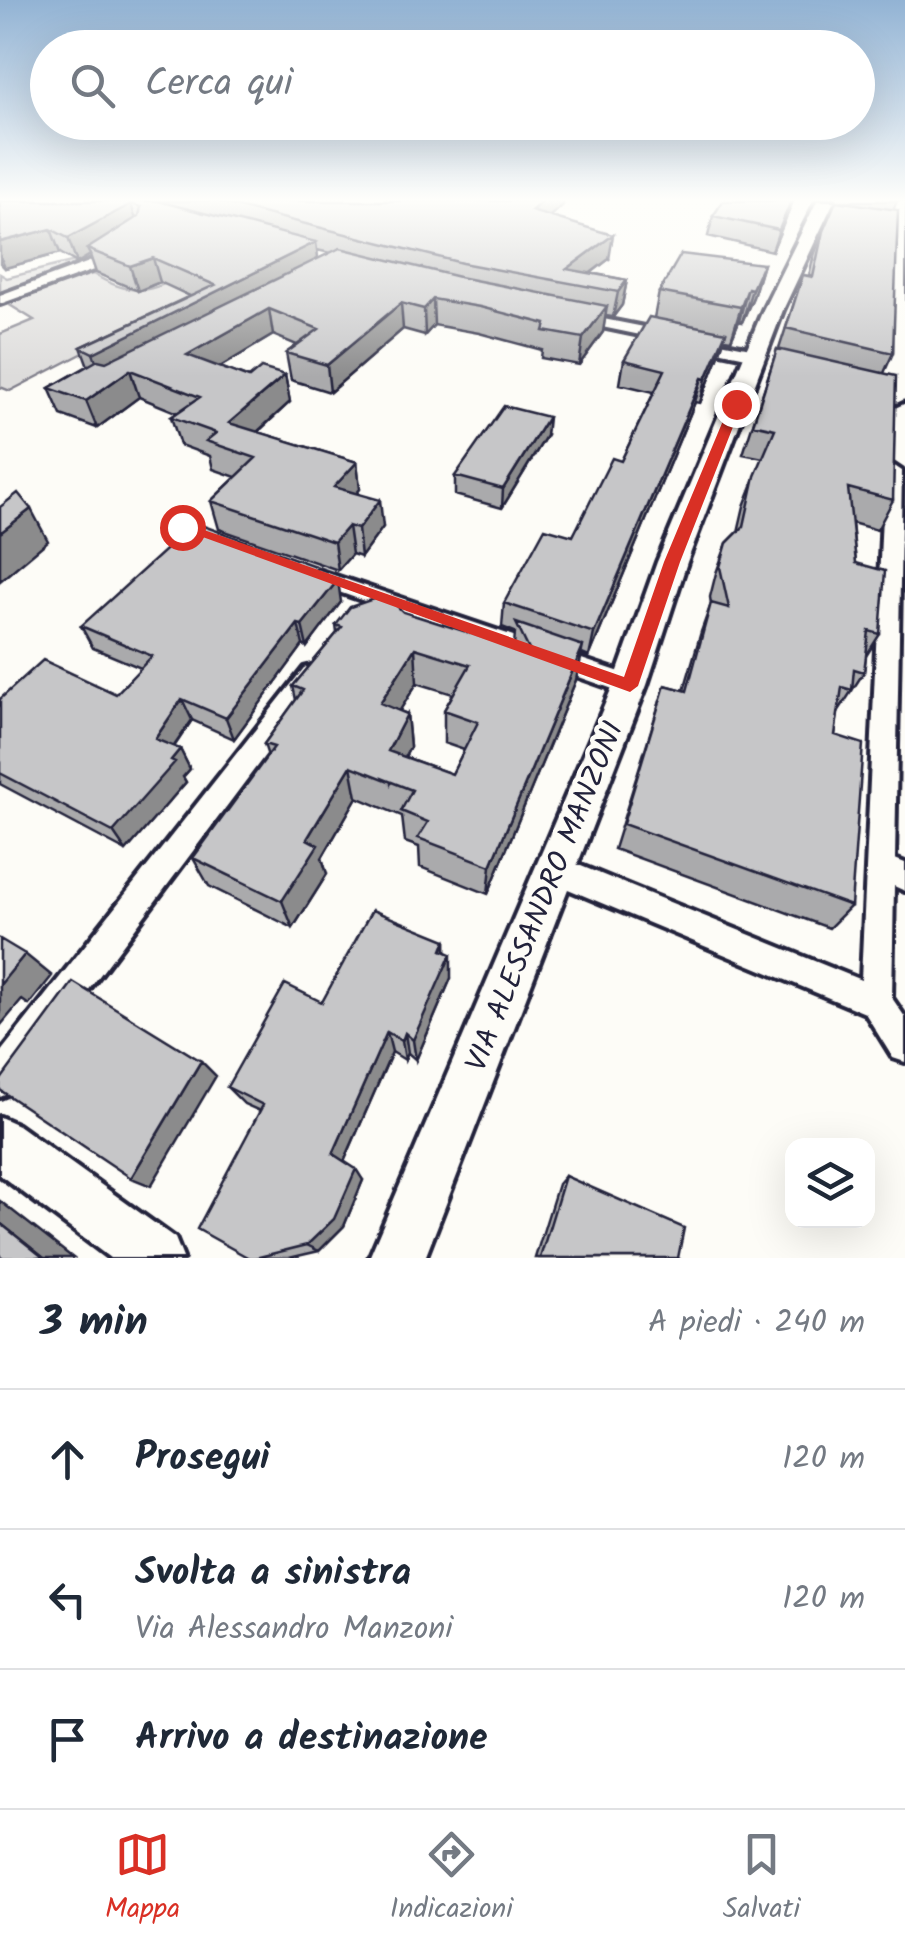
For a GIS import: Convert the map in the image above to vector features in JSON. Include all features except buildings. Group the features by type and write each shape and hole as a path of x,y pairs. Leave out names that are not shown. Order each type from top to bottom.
{"main road":[{"name":"VIA ALESSANDRO MANZONI","path":"397,1258 630,686 672,562 805,260"},
{"path":"845,386 897,404 893,260"},
{"path":"0,1143 134,1252"}],"street":[{"path":"0,300 104,260"},
{"path":"552,313 760,361"},
{"path":"876,1002 893,872 893,455"},
{"path":"286,565 366,604 630,686"},
{"path":"0,1080 324,659"},
{"path":"554,870 876,1002 905,1046"}],"shaded area":[{"path":"80,260 104,260 61,276 65,282 93,274 125,288 150,289 206,265 232,276 10,391 0,387 0,334 34,320 0,299 0,274 7,278"}],"route":[{"path":"182,527 630,686 672,562 736,404"}]}
